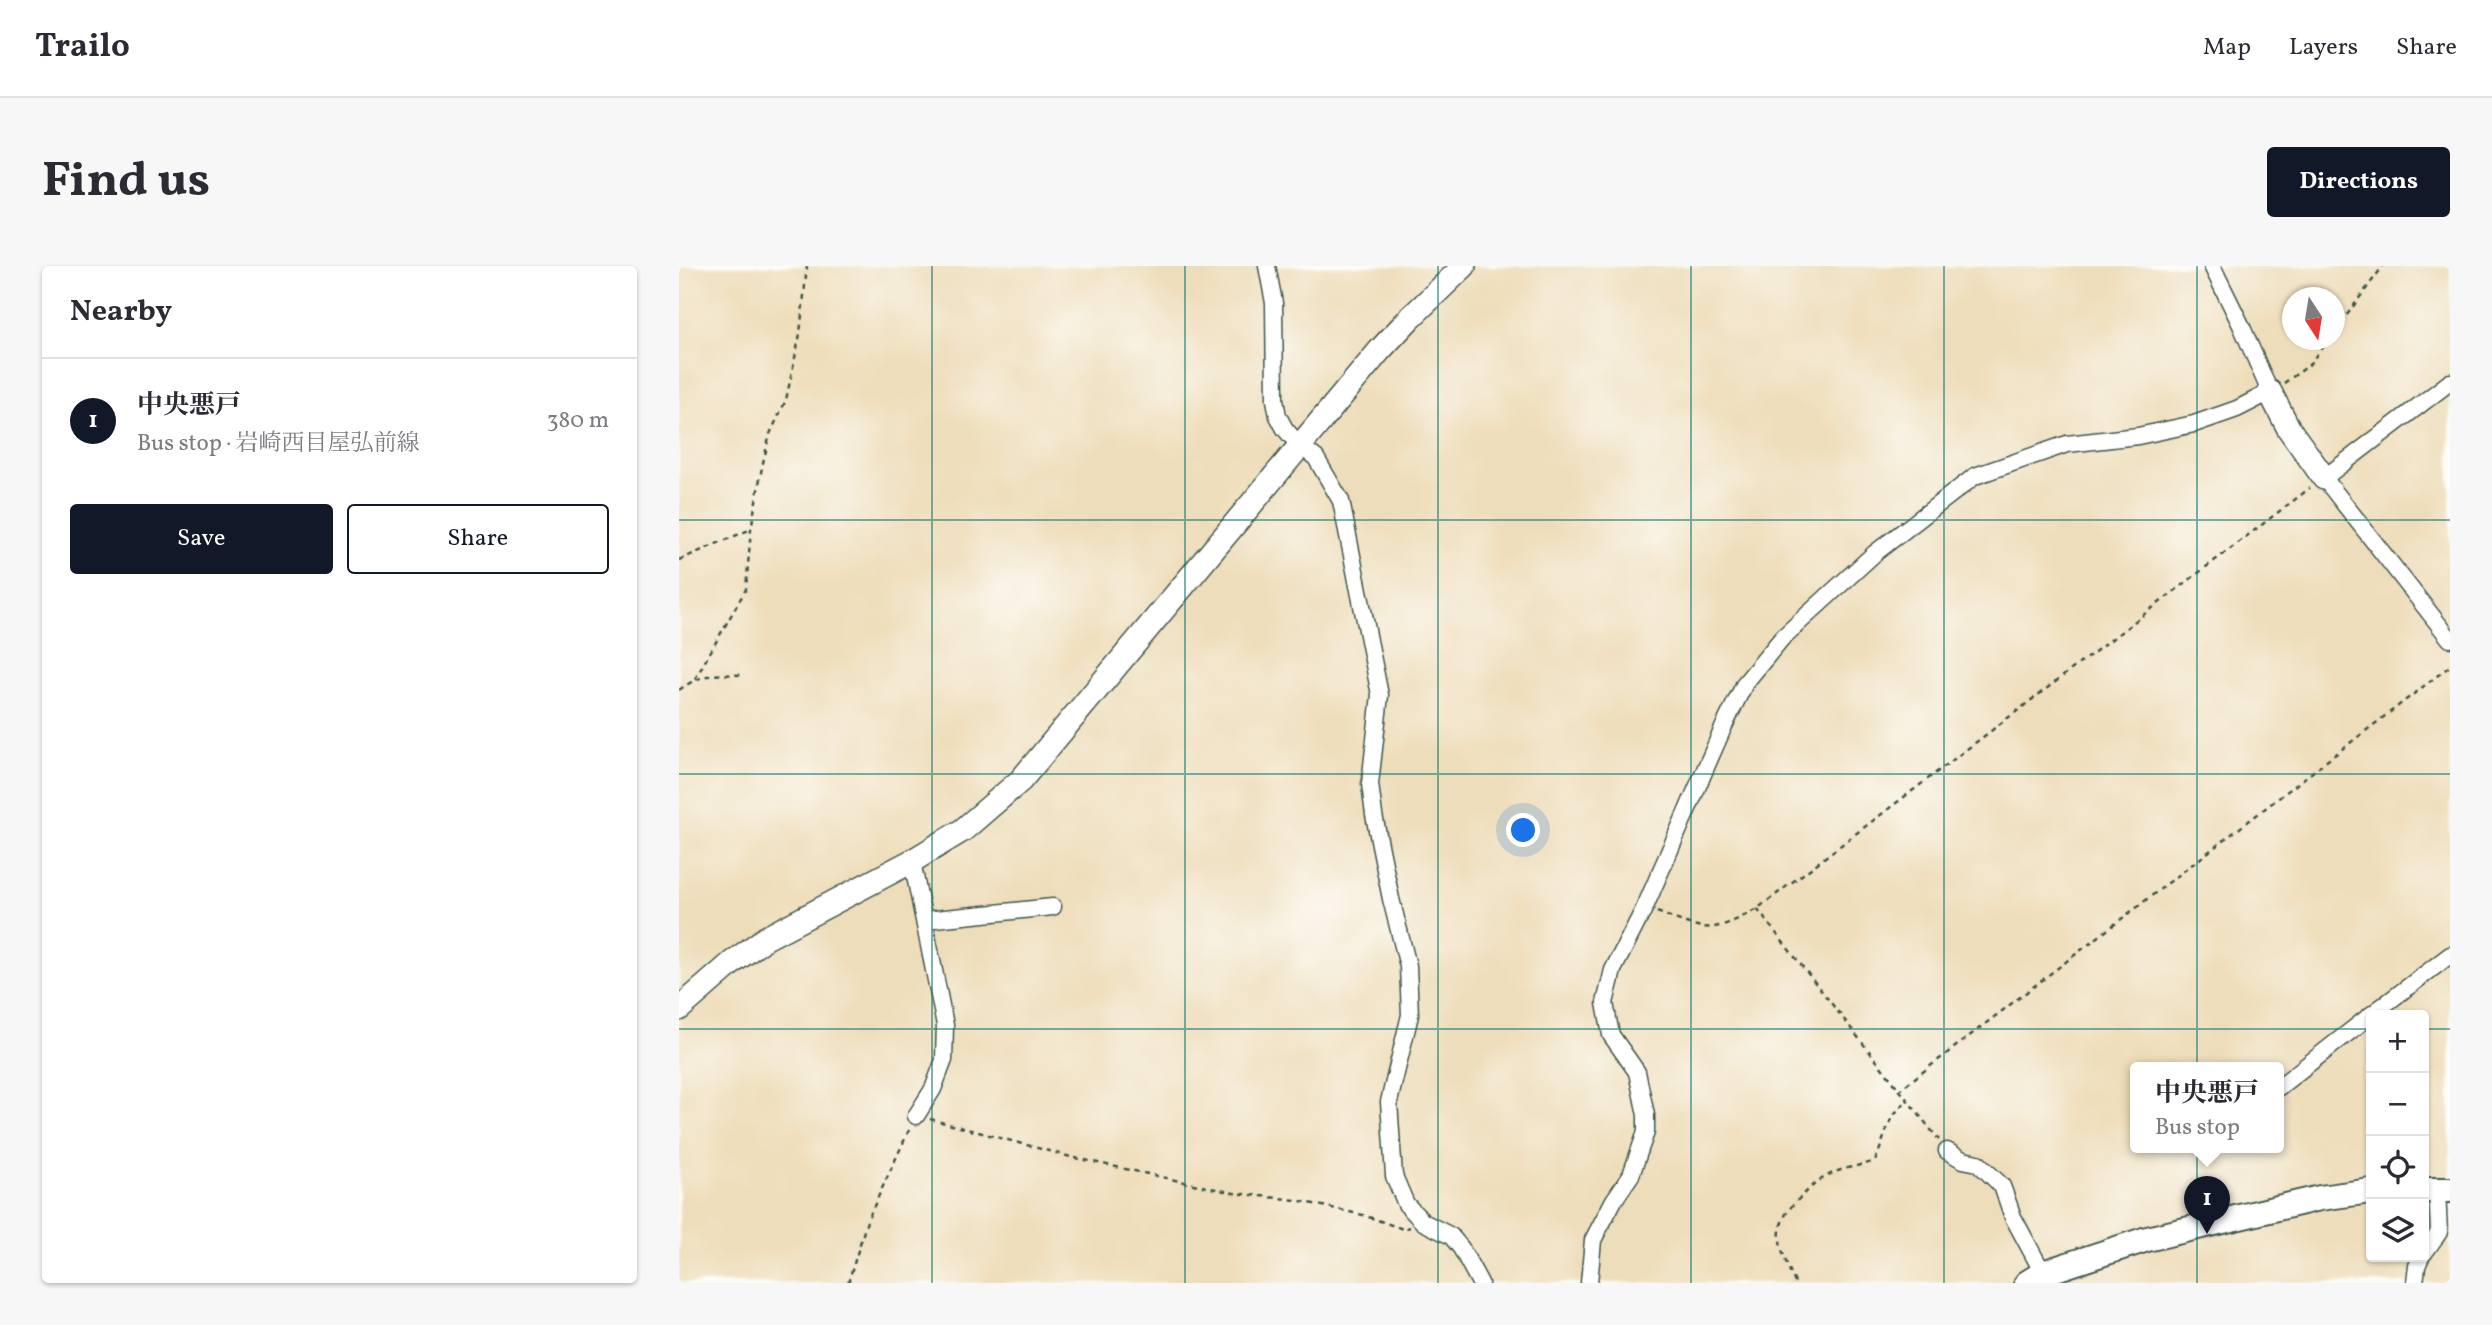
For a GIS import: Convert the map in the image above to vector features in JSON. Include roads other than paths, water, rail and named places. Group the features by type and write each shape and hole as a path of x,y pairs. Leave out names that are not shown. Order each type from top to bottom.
{"main road":[{"path":"2035,1278 2147,1239 2320,1198 2366,1192"}],"street":[{"path":"1267,266 1274,303 1275,400 1278,416 1299,445 1316,458 1341,501 1380,695 1370,784 1391,900 1408,966 1410,1015 1389,1102 1394,1176 1406,1204 1423,1222 1451,1236 1461,1248 1480,1283"},
{"path":"679,1009 733,962 766,938 912,861 963,830 1021,780 1387,342 1464,266"},
{"path":"2211,266 2289,429 2450,639"},
{"path":"2324,478 2450,383"},
{"path":"1590,1283 1593,1240 1631,1175 1646,1132 1646,1115 1637,1072 1611,1035 1605,1003 1613,970 1645,907 1718,738 1745,683 1782,638 1875,552 1975,476 2067,443 2138,436 2194,424 2237,409 2270,392"},
{"path":"912,861 945,1025 944,1060 933,1089 916,1116"},
{"path":"925,920 1053,907"},
{"path":"2377,1010 2450,954"},
{"path":"2284,1083 2366,1019"},
{"path":"1947,1151 1963,1160 1978,1163 2002,1186 2035,1278"},
{"path":"2429,1246 2439,1232 2437,1190"},
{"path":"2415,1283 2419,1262"}],"place":[{"name":"中央悪戸","path":"2207,1234"}]}
